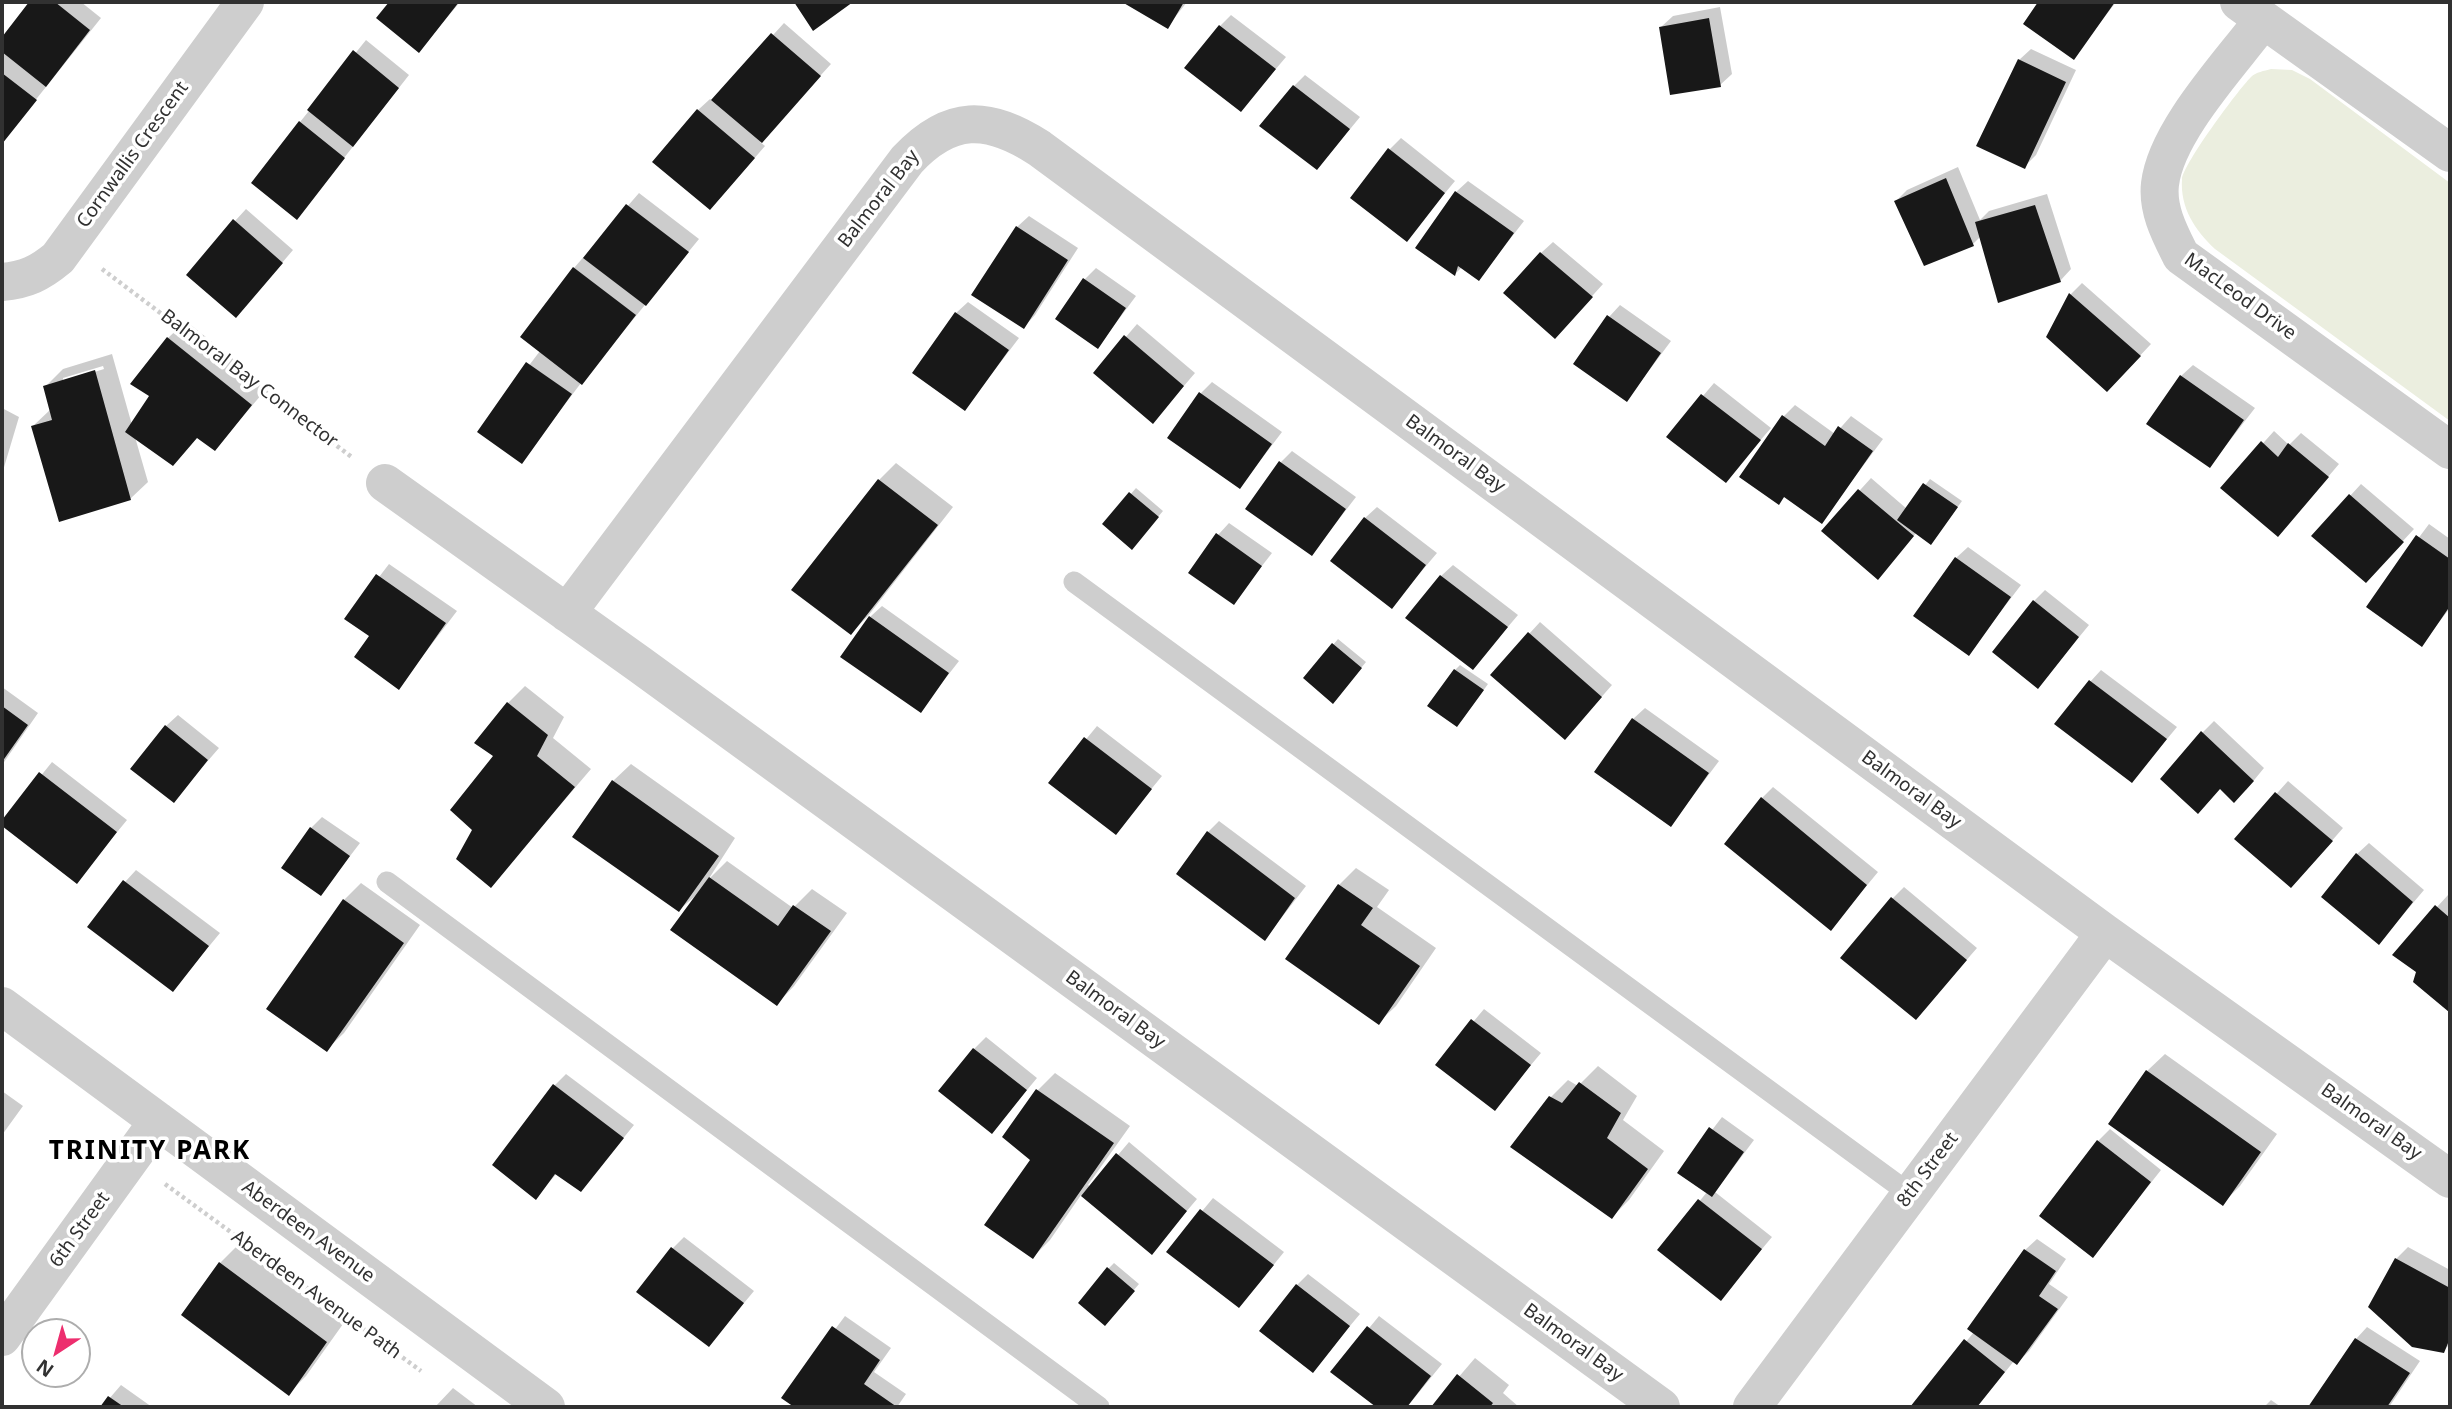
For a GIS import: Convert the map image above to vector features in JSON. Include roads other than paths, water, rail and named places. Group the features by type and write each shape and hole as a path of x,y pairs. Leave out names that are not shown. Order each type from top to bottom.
{"street":[{"name":"Cornwallis Crescent","path":"2,282 20,281 41,272 58,258 245,2"},
{"name":"MacLeod Drive","path":"2450,153 2251,11 2171,144 2160,185 2165,224 2181,256 2450,450"},
{"name":"Balmoral Bay","path":"568,613 906,160 933,136 955,126 977,123 997,127 1018,134 1039,148 2105,933 2450,1179"},
{"name":"Balmoral Bay","path":"390,486 1661,1407"},
{"name":"8th Street","path":"1752,1407 2105,933"},
{"name":"Aberdeen Avenue","path":"2,1006 546,1407"},
{"name":"6th Street","path":"2,1338 158,1121"}],"lane":[{"path":"1074,582 1910,1194"},
{"path":"387,882 1099,1407"}],"district":[{"name":"TRINITY PARK","path":"150,1152"}]}
